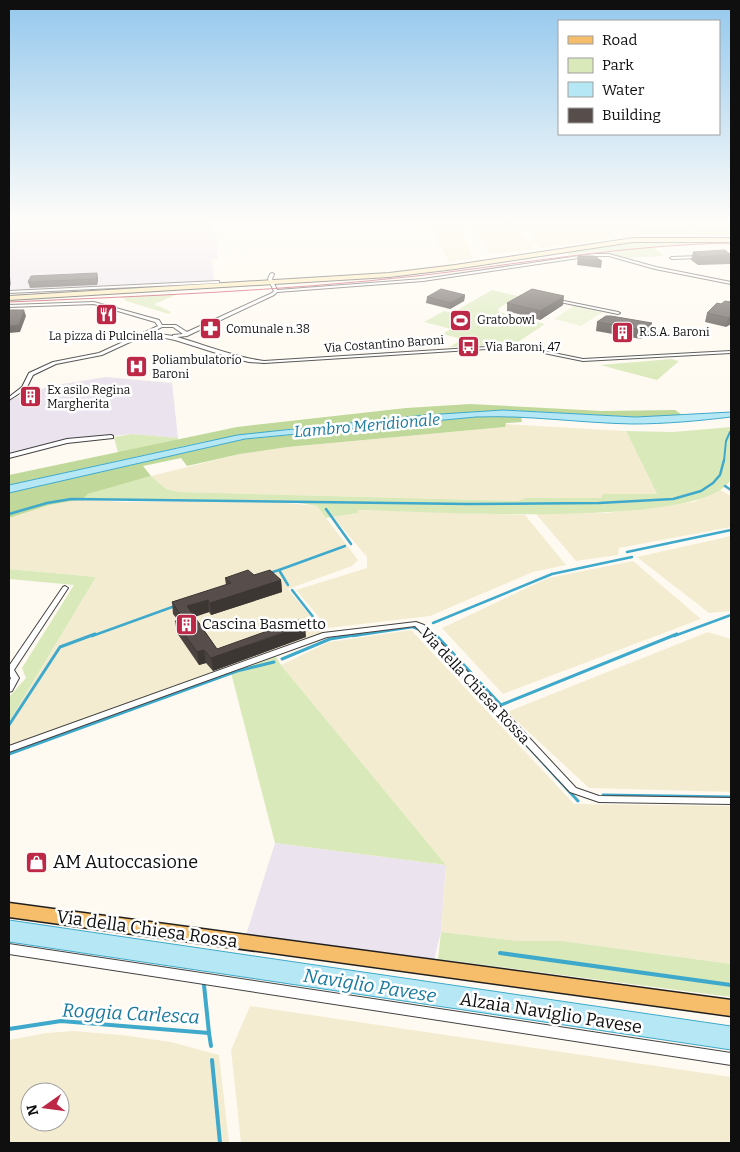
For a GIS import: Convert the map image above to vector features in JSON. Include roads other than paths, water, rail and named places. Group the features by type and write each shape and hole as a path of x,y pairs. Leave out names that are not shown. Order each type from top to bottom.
{"main road":[{"path":"9,296 271,278 365,274"},
{"path":"9,296 21,293 271,278"},
{"name":"Via della Chiesa Rossa","path":"9,910 731,1008"}],"street":[{"path":"187,334 274,294 276,290 423,280 465,274"},
{"path":"689,274 731,283"},
{"path":"271,278 276,290"},
{"path":"548,298 618,313"},
{"path":"9,306 94,303 156,321 161,326 177,327 206,324"},
{"name":"Via Costantino Baroni","path":"9,399 24,388 28,376 33,373 64,360 100,354 145,335 161,326"},
{"path":"177,327 187,334 189,342"},
{"name":"Via Costantino Baroni","path":"156,329 163,334 247,360 264,362 502,347 529,349 583,360 731,352"},
{"name":"Via Costantino Baroni","path":"145,335 163,334"},
{"name":"Via Costantino Baroni","path":"169,336 187,334"},
{"path":"9,456 68,441 111,437"},
{"path":"9,689 15,678 9,669 65,588"},
{"name":"Via della Chiesa Rossa","path":"9,749 326,634 416,624 421,627 573,790 599,799 731,801"},
{"name":"Alzaia Naviglio Pavese","path":"9,949 731,1059"}],"water":[{"name":"Lambro Meridionale","path":"503,410 636,417 731,412 731,417 682,422 632,424 515,417 476,417 245,439 9,493 9,485 237,435 425,415"},
{"name":"Naviglio Pavese","path":"9,920 731,1026 731,1050 9,942"}],"waterway":[{"path":"724,461 726,441 730,432"},
{"path":"9,514 47,503 71,499 469,504 599,503 673,499 701,491 713,483 720,475 724,460"},
{"path":"725,486 731,490"},
{"path":"326,509 351,544"},
{"path":"627,552 731,530"},
{"path":"279,570 345,546"},
{"path":"433,623 552,574 632,557"},
{"path":"270,573 279,570"},
{"path":"279,570 288,585"},
{"path":"292,590 321,627"},
{"path":"92,636 175,606"},
{"path":"674,636 731,615"},
{"path":"427,626 436,636"},
{"path":"353,636 413,627 420,630"},
{"path":"9,725 60,647 95,634"},
{"path":"282,659 330,639 361,634"},
{"path":"435,634 501,705 677,634"},
{"path":"9,754 237,671 274,662"},
{"path":"512,729 578,801"},
{"path":"603,795 731,797"},
{"path":"500,953 731,985"},
{"name":"Roggia Carlesca","path":"204,985 209,1033"},
{"name":"Roggia Carlesca","path":"9,1029 61,1021 209,1033"},
{"path":"209,1033 211,1046"},
{"path":"212,1060 220,1143"}],"tram line":[{"path":"9,302 315,286 434,274"}],"place":[{"name":"La pizza di Pulcinella","path":"106,315"},
{"name":"Gratobowl","path":"461,320"},
{"name":"Comunale n.38","path":"210,329"},
{"name":"R.S.A. Baroni","path":"623,332"},
{"name":"Via Baroni, 47","path":"469,347"},
{"name":"Poliambulatorio Baroni","path":"136,367"},
{"name":"Ex asilo Regina Margherita","path":"31,397"},
{"name":"Cascina Basmetto","path":"186,624"},
{"name":"AM Autoccasione","path":"37,862"}]}
